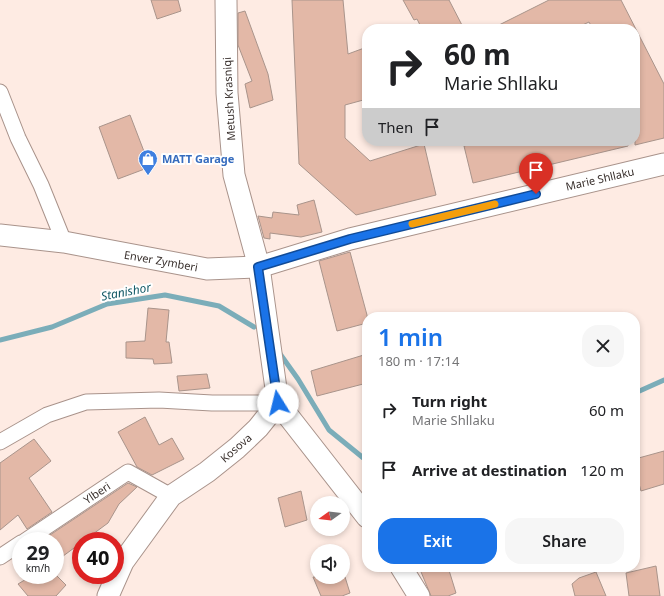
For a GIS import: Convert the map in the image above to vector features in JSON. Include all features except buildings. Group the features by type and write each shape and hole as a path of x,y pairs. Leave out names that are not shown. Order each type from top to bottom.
{"street":[{"name":"Metush Krasniqi","path":"226,0 227,93 234,175 258,267"},
{"path":"0,92 18,138 41,185 64,242"},
{"name":"Marie Shllaku","path":"258,267 350,239 664,164"},
{"name":"Enver Zymberi","path":"0,235 64,242 207,269 258,267"},
{"path":"258,267 278,403 362,511"},
{"path":"0,442 47,415 86,402 159,400 212,403 278,403"},
{"name":"Kosova","path":"108,596 123,562 170,496 207,472 236,448 258,428 278,403"},
{"name":"Ylberi","path":"38,532 128,472 170,496"},
{"path":"0,557 12,549"},
{"path":"404,572 419,596"}],"waterway":[{"name":"Stanishor","path":"0,340 52,327 107,304 165,295 219,306 254,327"},
{"name":"Stanishor","path":"278,351 298,379 329,430 362,457"},
{"name":"Stanishor","path":"640,391 664,380"}],"slow traffic":[{"path":"412,224 495,204"}],"place":[{"name":"MATT Garage","path":"148,176"}],"route":[{"path":"278,403 258,267 350,239 536,194"}]}
